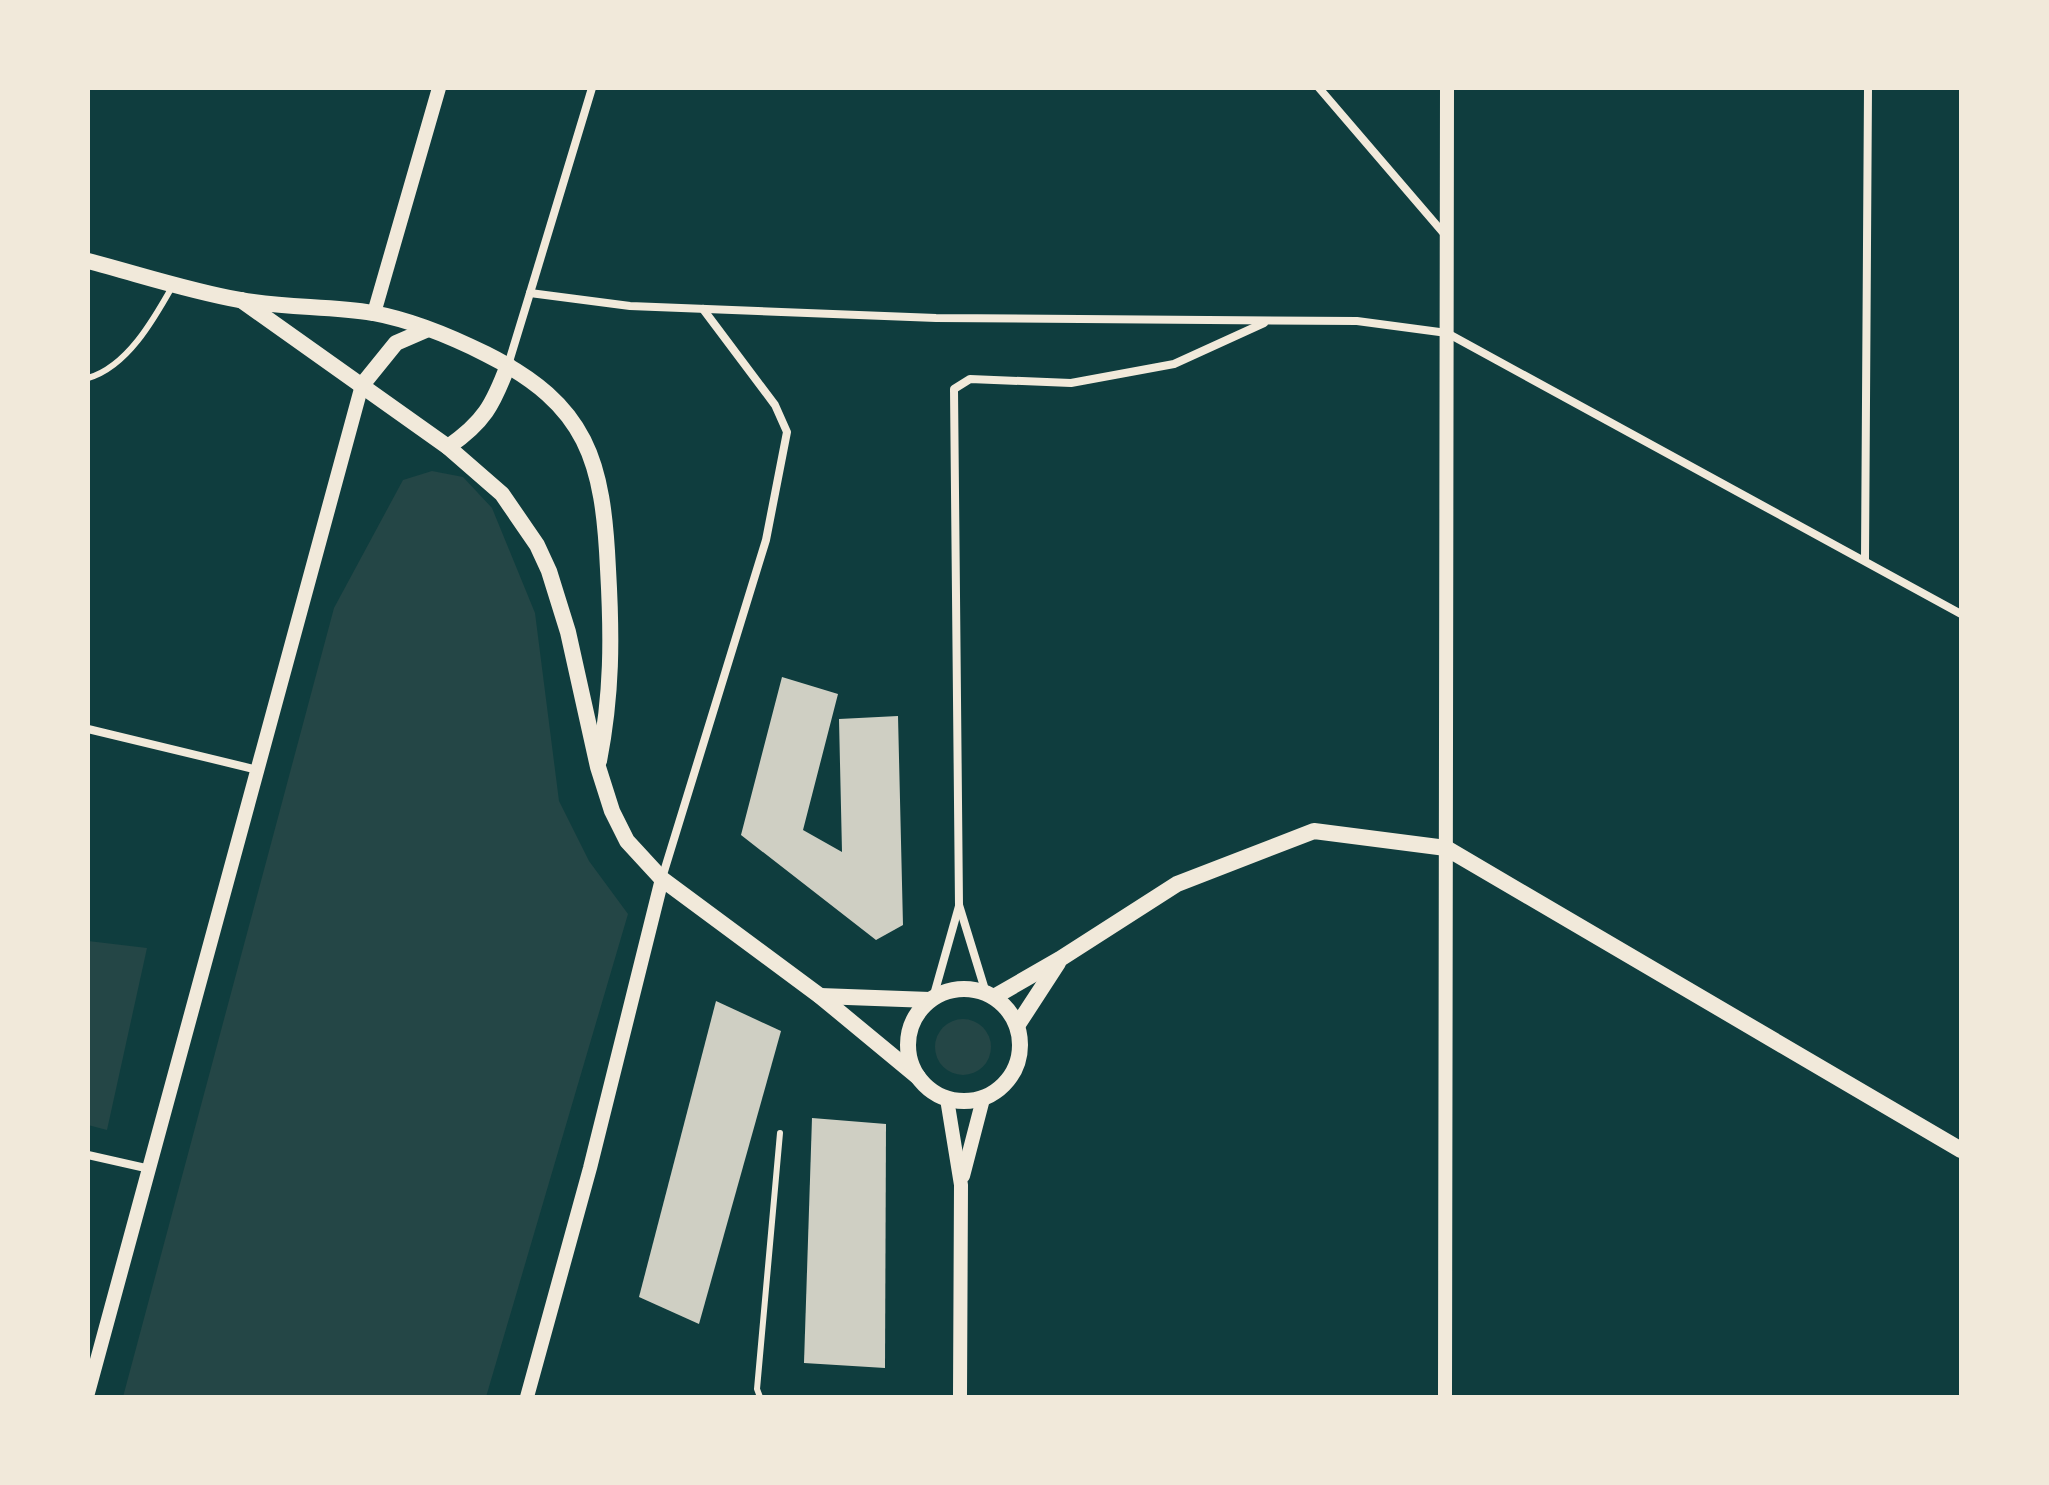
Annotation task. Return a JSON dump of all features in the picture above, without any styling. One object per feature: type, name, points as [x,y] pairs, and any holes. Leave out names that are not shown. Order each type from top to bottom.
[{"type":"main road","points":[[88,261],[241,300],[374,313],[464,343],[508,365],[550,392],[564,408],[594,464],[602,495],[613,659],[609,707],[598,767]]},
{"type":"main road","points":[[241,300],[448,447],[502,494],[537,545],[568,632],[598,767],[612,811],[627,841],[662,879],[820,996],[931,1090],[947,1099],[983,1099],[1011,1077],[1020,1052],[1017,1026],[1004,1005],[990,995],[968,989],[950,990],[932,999],[915,1016],[909,1036],[909,1058],[918,1077]]},
{"type":"main road","points":[[362,385],[396,343],[426,330]]},
{"type":"main road","points":[[448,447],[476,428],[486,414],[508,365]]},
{"type":"main road","points":[[990,995],[1060,959],[1177,884],[1314,831],[1446,848],[1961,1150]]},
{"type":"main road","points":[[1017,1026],[1060,959]]},
{"type":"main road","points":[[820,996],[932,999]]},
{"type":"street","points":[[374,313],[439,88]]},
{"type":"street","points":[[508,365],[592,88]]},
{"type":"street","points":[[1319,88],[1447,238]]},
{"type":"street","points":[[1445,1397],[1447,88]]},
{"type":"street","points":[[1865,559],[1868,88]]},
{"type":"street","points":[[530,293],[630,306],[950,318],[1357,321],[1447,333],[1961,614]]},
{"type":"street","points":[[527,1397],[590,1168],[662,879],[766,540],[787,432],[775,405],[703,309]]},
{"type":"street","points":[[932,999],[959,905],[954,389],[970,379],[1071,383],[1174,364],[1266,322]]},
{"type":"street","points":[[88,1393],[362,385]]},
{"type":"street","points":[[88,729],[259,770]]},
{"type":"street","points":[[959,905],[990,995]]},
{"type":"street","points":[[947,1099],[961,1185],[960,1397]]},
{"type":"street","points":[[961,1185],[983,1099]]},
{"type":"street","points":[[88,1155],[150,1169]]},
{"type":"lane","points":[[88,378],[119,359],[154,319],[174,283]]},
{"type":"lane","points":[[760,1397],[757,1389],[780,1133]]},
{"type":"shaded area","points":[[432,471],[463,477],[492,508],[535,613],[559,801],[589,861],[628,914],[486,1397],[123,1397],[334,608],[403,480]]},
{"type":"shaded area","points":[[88,941],[147,948],[107,1130],[88,1125]]},
{"type":"shaded area","points":[[963,1019],[982,1028],[991,1047],[982,1066],[963,1075],[944,1066],[935,1047],[944,1028]]},
{"type":"building","points":[[782,677],[838,694],[803,830],[842,852],[839,719],[898,716],[903,925],[876,940],[741,835]]},
{"type":"building","points":[[716,1001],[781,1031],[699,1324],[639,1297]]},
{"type":"building","points":[[812,1118],[886,1124],[885,1368],[804,1363]]}]
